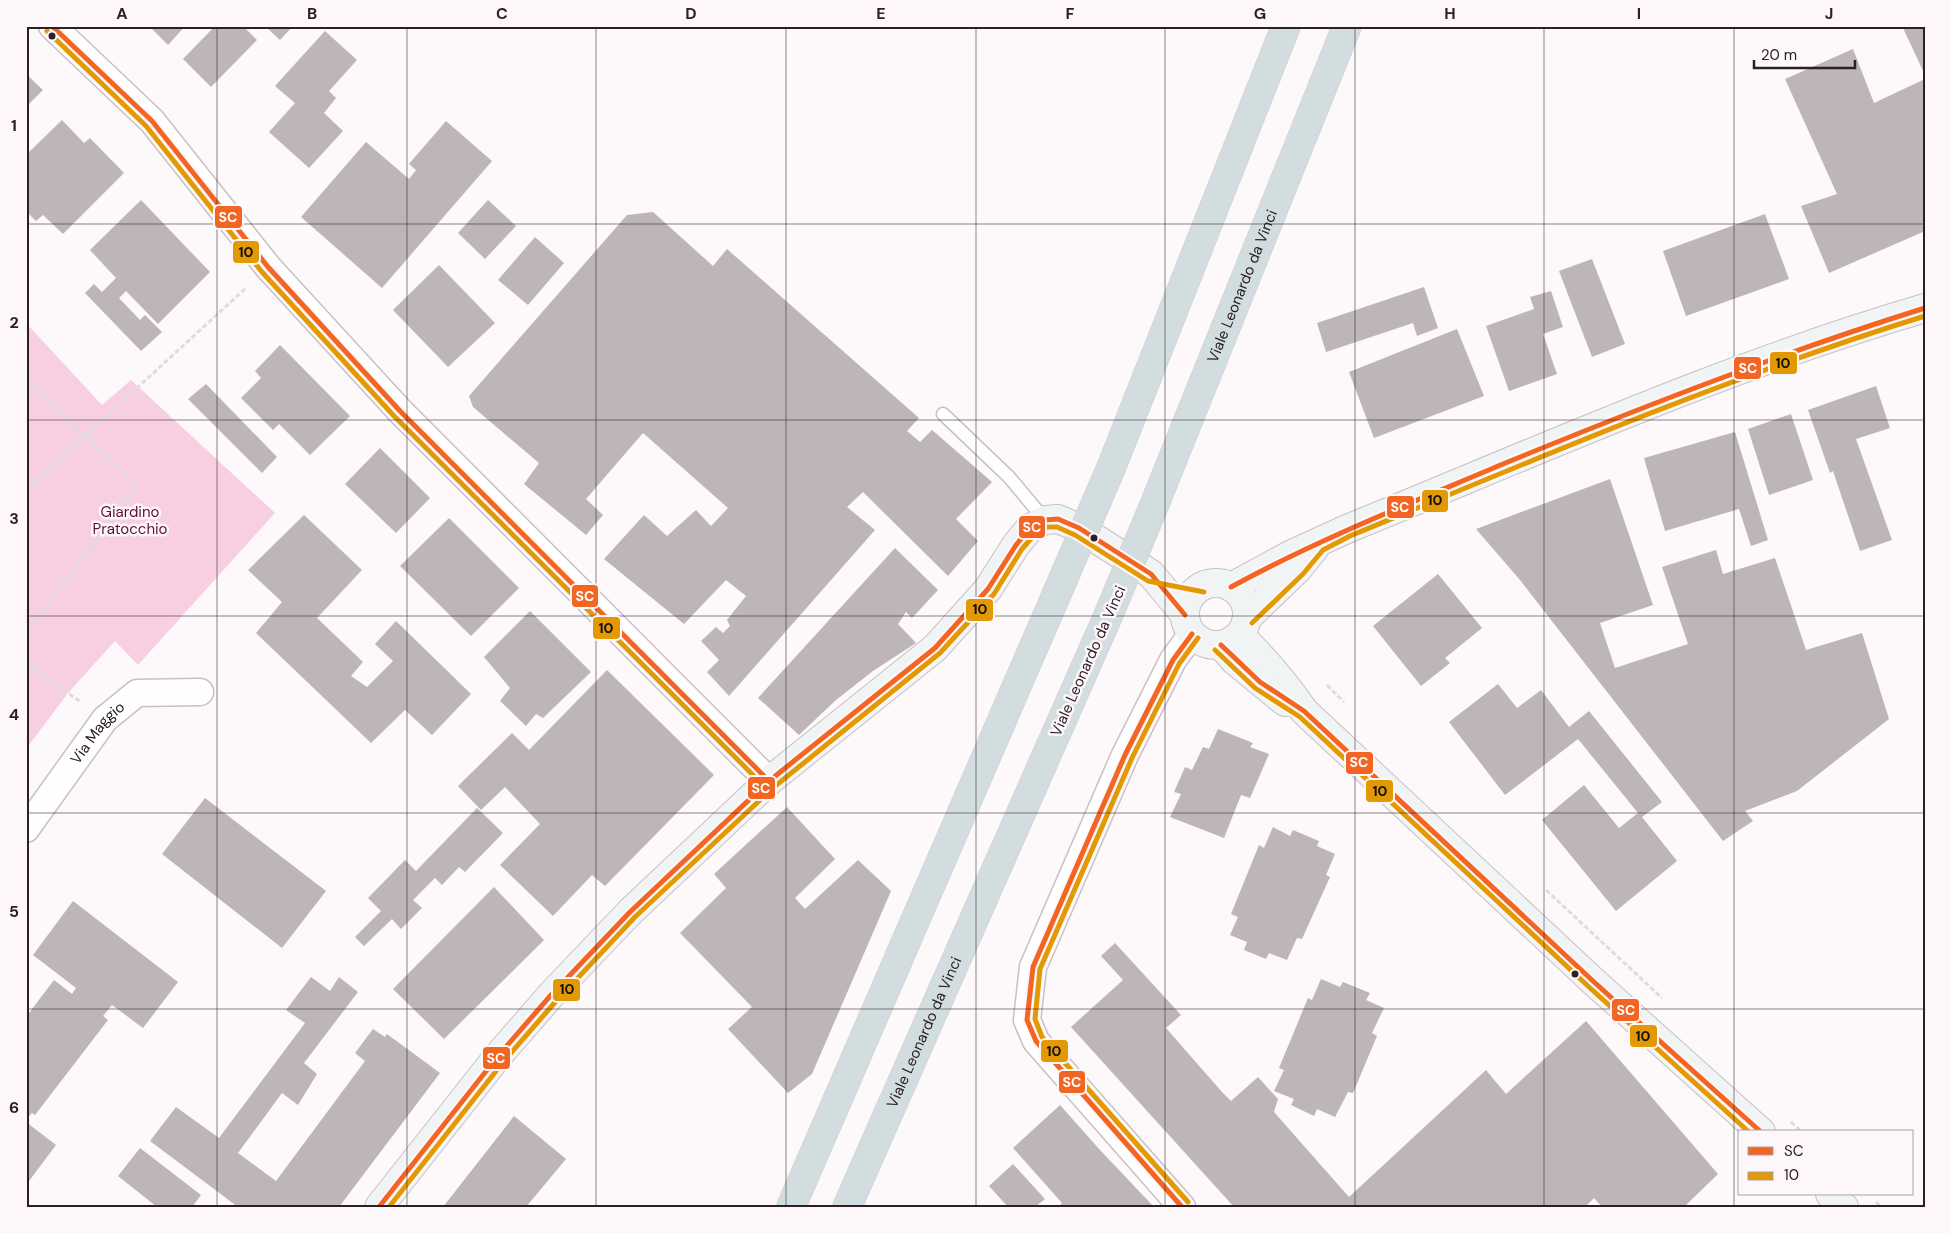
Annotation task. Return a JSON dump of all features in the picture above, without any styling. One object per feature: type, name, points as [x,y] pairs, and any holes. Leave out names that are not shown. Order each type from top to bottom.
[{"type":"highway","points":[[791,1207],[1111,468],[1286,26]]},
{"type":"highway","name":"Viale Leonardo da Vinci","points":[[847,1207],[1108,616],[1347,26]]},
{"type":"street","points":[[52,26],[152,121],[268,267],[400,411],[769,781]]},
{"type":"street","points":[[1182,1207],[1036,1041],[1027,1020],[1033,967],[1128,747],[1173,660],[1188,624],[1191,596],[1318,544],[1365,522],[1756,362],[1853,329],[1925,308]]},
{"type":"street","points":[[379,1207],[498,1056],[550,995],[630,912],[769,781],[935,648],[988,589],[1030,528],[1045,520],[1058,519],[1074,526],[1150,574],[1188,624],[1210,645],[1236,633],[1298,569],[1318,544]]},
{"type":"street","points":[[1150,574],[1218,586],[1244,600],[1236,633],[1234,661],[1282,700],[1304,711],[1594,982],[1759,1130]]},
{"type":"street","name":"Via Maggio","points":[[26,829],[105,719],[137,693],[200,692]]},
{"type":"street","points":[[1832,1196],[1844,1207]]},
{"type":"lane","points":[[943,414],[1009,477],[1045,520]]},
{"type":"path","points":[[26,490],[268,267]]},
{"type":"path","points":[[26,380],[138,485],[26,634]]},
{"type":"path","points":[[26,664],[105,719]]},
{"type":"green space","name":"Giardino Pratocchio","points":[[26,323],[102,405],[131,380],[275,513],[138,665],[115,641],[68,693],[26,749]]},
{"type":"building","points":[[149,26],[185,26],[168,45]]},
{"type":"building","points":[[215,26],[243,26],[257,40],[211,87],[183,59]]},
{"type":"building","points":[[265,26],[293,26],[280,40]]},
{"type":"building","points":[[1902,26],[1925,26],[1925,75]]},
{"type":"building","points":[[325,31],[357,60],[329,91],[336,98],[324,113],[343,131],[309,168],[269,132],[295,103],[275,86]]},
{"type":"building","points":[[1853,49],[1874,103],[1925,79],[1925,231],[1829,273],[1801,206],[1837,194],[1785,79]]},
{"type":"building","points":[[26,74],[43,90],[26,107]]},
{"type":"building","points":[[62,120],[84,143],[90,138],[124,173],[63,234],[43,215],[36,221],[26,211],[26,155]]},
{"type":"building","points":[[446,121],[492,161],[382,288],[301,217],[366,142],[409,179],[416,170],[409,164]]},
{"type":"building","points":[[141,200],[210,272],[158,324],[126,291],[119,298],[140,320],[145,315],[162,332],[141,351],[85,293],[94,284],[102,292],[116,278],[90,250]]},
{"type":"building","points":[[488,200],[516,226],[485,259],[458,233]]},
{"type":"building","points":[[653,212],[713,266],[727,249],[919,418],[907,431],[920,442],[932,430],[992,482],[956,519],[978,541],[948,576],[863,492],[847,507],[875,530],[729,696],[707,672],[719,660],[701,641],[716,627],[723,633],[730,626],[727,620],[746,596],[726,580],[684,624],[604,559],[644,515],[667,536],[696,510],[711,526],[728,508],[643,433],[586,499],[603,515],[586,535],[524,484],[539,463],[473,407],[469,396],[627,215]]},
{"type":"building","points":[[1765,214],[1789,279],[1686,316],[1663,251]]},
{"type":"building","points":[[535,237],[564,263],[528,305],[498,280]]},
{"type":"building","points":[[1592,259],[1625,344],[1592,357],[1559,271]]},
{"type":"building","points":[[439,265],[495,323],[448,367],[393,310]]},
{"type":"building","points":[[1424,287],[1438,328],[1417,336],[1413,323],[1326,352],[1317,323]]},
{"type":"building","points":[[1551,291],[1563,327],[1543,334],[1557,374],[1509,391],[1486,326],[1534,309],[1530,297]]},
{"type":"building","points":[[1457,329],[1484,396],[1374,438],[1349,372]]},
{"type":"building","points":[[280,345],[350,416],[310,455],[279,424],[273,430],[241,398],[261,378],[255,371]]},
{"type":"building","points":[[206,384],[277,457],[262,473],[188,399]]},
{"type":"building","points":[[1876,386],[1890,428],[1856,439],[1892,540],[1860,551],[1833,471],[1830,473],[1808,410]]},
{"type":"building","points":[[1791,414],[1813,480],[1769,495],[1748,429]]},
{"type":"building","points":[[1735,432],[1768,540],[1751,546],[1739,509],[1665,531],[1644,458]]},
{"type":"building","points":[[380,448],[430,498],[396,533],[345,484]]},
{"type":"building","points":[[1610,479],[1653,605],[1600,623],[1615,668],[1688,644],[1662,567],[1716,550],[1723,574],[1775,558],[1806,650],[1862,633],[1889,719],[1797,791],[1745,811],[1753,821],[1723,841],[1520,580],[1476,529]]},
{"type":"building","points":[[304,515],[362,570],[317,618],[363,662],[351,676],[367,687],[393,661],[375,644],[396,621],[471,694],[432,735],[405,710],[371,743],[256,633],[282,602],[248,570]]},
{"type":"building","points":[[449,518],[519,588],[471,636],[400,566]]},
{"type":"building","points":[[895,548],[938,590],[912,618],[906,612],[898,624],[916,643],[873,671],[836,700],[799,735],[758,698]]},
{"type":"building","points":[[1438,574],[1482,628],[1445,658],[1450,663],[1421,686],[1373,626]]},
{"type":"building","points":[[530,611],[591,672],[543,718],[536,714],[526,726],[500,701],[510,688],[484,657]]},
{"type":"building","points":[[607,670],[714,775],[605,886],[592,875],[553,916],[500,865],[540,824],[505,787],[481,810],[458,786],[512,733],[529,750]]},
{"type":"building","points":[[1498,684],[1517,708],[1541,690],[1569,727],[1589,711],[1662,802],[1642,817],[1677,861],[1616,911],[1542,820],[1584,785],[1619,828],[1638,813],[1578,739],[1505,795],[1449,722]]},
{"type":"building","points":[[1218,729],[1253,743],[1250,747],[1269,754],[1250,798],[1241,795],[1224,838],[1170,817],[1181,794],[1174,792],[1185,767],[1192,770],[1203,747],[1209,749]]},
{"type":"building","points":[[205,798],[326,891],[282,948],[162,854]]},
{"type":"building","points":[[787,807],[835,859],[795,898],[805,909],[858,860],[891,891],[812,1074],[788,1093],[728,1029],[752,1007],[680,933],[726,888],[714,874]]},
{"type":"building","points":[[477,808],[503,833],[465,872],[459,867],[442,885],[435,878],[413,900],[422,908],[401,929],[392,919],[364,946],[355,937],[381,911],[368,898],[405,860],[416,871]]},
{"type":"building","points":[[1273,827],[1290,836],[1293,830],[1319,841],[1317,846],[1335,854],[1326,875],[1330,877],[1302,939],[1297,938],[1287,960],[1269,953],[1266,959],[1244,950],[1247,942],[1230,935],[1238,917],[1231,914],[1259,845],[1264,848]]},
{"type":"building","points":[[494,887],[544,940],[444,1039],[393,989]]},
{"type":"building","points":[[73,901],[178,982],[143,1028],[112,1005],[103,1016],[108,1020],[35,1115],[32,1113],[26,1120],[26,1017],[54,980],[72,994],[76,988],[33,955]]},
{"type":"building","points":[[1115,943],[1181,1015],[1166,1028],[1222,1092],[1231,1101],[1258,1077],[1278,1099],[1274,1112],[1349,1197],[1486,1070],[1506,1094],[1586,1021],[1718,1174],[1684,1207],[1602,1207],[1594,1198],[1585,1207],[1234,1207],[1071,1027],[1123,980],[1101,956]]},
{"type":"building","points":[[311,977],[330,991],[339,977],[358,992],[304,1063],[317,1074],[298,1105],[282,1093],[238,1153],[276,1181],[365,1061],[355,1053],[373,1029],[385,1037],[387,1034],[440,1073],[339,1207],[238,1207],[150,1141],[176,1107],[219,1138],[305,1023],[286,1010]]},
{"type":"building","points":[[1321,979],[1340,987],[1343,982],[1370,993],[1366,1000],[1384,1008],[1372,1033],[1377,1036],[1353,1093],[1348,1092],[1335,1117],[1317,1109],[1314,1116],[1291,1105],[1294,1099],[1274,1091],[1284,1070],[1279,1068],[1308,998],[1312,1000]]},
{"type":"building","points":[[1060,1105],[1154,1207],[1058,1207],[1062,1203],[1013,1148]]},
{"type":"building","points":[[514,1116],[566,1159],[526,1207],[443,1207]]},
{"type":"building","points":[[26,1122],[56,1145],[26,1185]]},
{"type":"building","points":[[140,1148],[201,1195],[192,1207],[157,1207],[118,1176]]},
{"type":"building","points":[[1013,1164],[1045,1199],[1035,1207],[1008,1207],[989,1186]]},
{"type":"transit line","name":"SC","points":[[52,26],[152,121],[268,267],[400,411],[769,781]]},
{"type":"transit line","name":"10","points":[[47,31],[146,126],[262,272],[394,416],[764,786]]},
{"type":"transit line","name":"SC","points":[[1231,587],[1298,553],[1366,522],[1555,443],[1765,362],[1925,308]]},
{"type":"transit line","name":"10","points":[[1252,623],[1303,574],[1323,550],[1350,536],[1635,419],[1779,365],[1925,316]]},
{"type":"transit line","name":"SC","points":[[379,1207],[498,1056],[551,995],[630,912],[769,781],[935,648],[988,589],[1016,545],[1030,528],[1045,520],[1058,519],[1079,528],[1151,574],[1185,615]]},
{"type":"transit line","name":"10","points":[[389,1207],[504,1061],[557,1000],[635,917],[774,787],[940,653],[994,594],[1022,549],[1035,534],[1047,527],[1057,527],[1075,535],[1148,581],[1204,592]]},
{"type":"transit line","name":"SC","points":[[1182,1207],[1036,1041],[1027,1020],[1033,967],[1125,755],[1173,660],[1192,634]]},
{"type":"transit line","name":"10","points":[[1188,1202],[1042,1037],[1035,1019],[1040,969],[1132,758],[1179,664],[1198,638]]},
{"type":"transit line","name":"SC","points":[[1221,645],[1260,682],[1304,711],[1594,982],[1759,1130]]},
{"type":"transit line","name":"10","points":[[1215,650],[1255,688],[1300,717],[1589,987],[1747,1130]]}]
